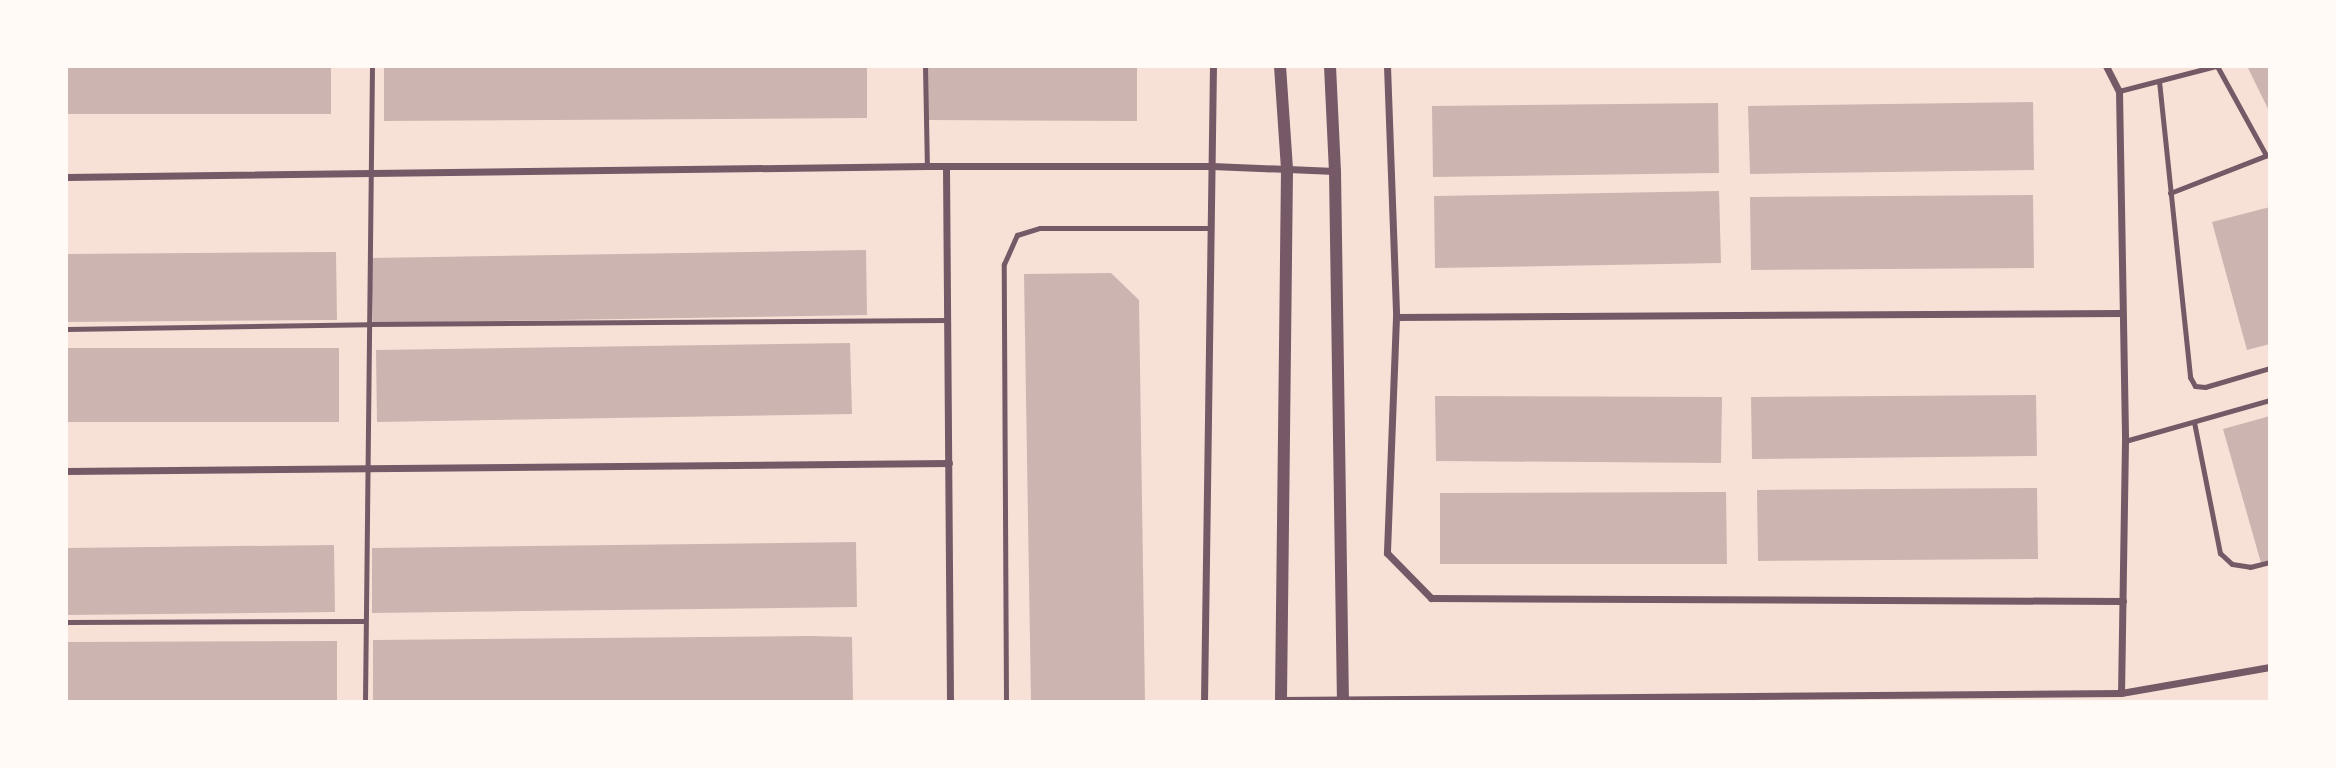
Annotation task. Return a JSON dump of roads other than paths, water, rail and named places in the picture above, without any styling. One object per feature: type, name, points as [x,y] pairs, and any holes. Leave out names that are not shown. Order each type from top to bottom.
[{"type":"street","points":[[1204,702],[1213,66]]},
{"type":"street","points":[[1280,66],[1287,170],[1281,701],[1950,698],[2121,692],[2270,667]]},
{"type":"street","points":[[1330,66],[1335,171],[1343,700]]},
{"type":"street","points":[[1387,66],[1396,317],[1387,553],[1431,598],[2123,601]]},
{"type":"street","points":[[2106,66],[2119,91],[2125,441],[2121,692]]},
{"type":"street","points":[[66,177],[928,166],[1212,166],[1335,171]]},
{"type":"street","points":[[946,168],[950,702]]},
{"type":"street","points":[[1396,317],[2121,313]]},
{"type":"street","points":[[66,471],[949,463]]},
{"type":"lane","points":[[365,702],[372,66]]},
{"type":"lane","points":[[925,66],[928,166]]},
{"type":"lane","points":[[2119,91],[2216,66],[2268,154],[2170,194]]},
{"type":"lane","points":[[2159,81],[2190,377],[2195,386],[2205,387],[2270,368]]},
{"type":"lane","points":[[1006,702],[1004,264],[1017,235],[1040,228],[1211,228]]},
{"type":"lane","points":[[66,329],[947,320]]},
{"type":"lane","points":[[2125,441],[2270,400]]},
{"type":"lane","points":[[2194,422],[2220,553],[2232,564],[2250,567],[2270,562]]},
{"type":"lane","points":[[66,622],[365,621]]}]
